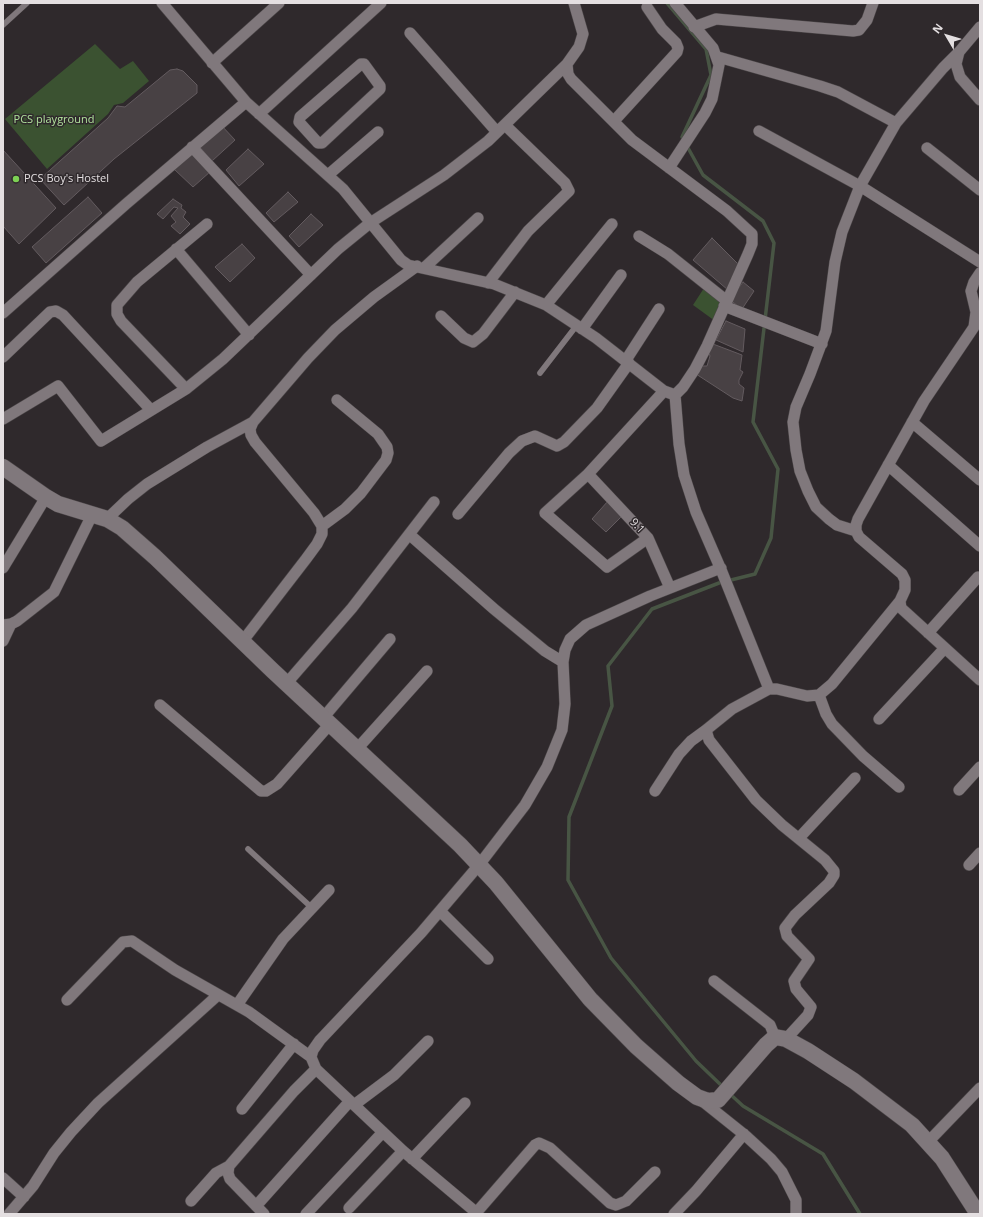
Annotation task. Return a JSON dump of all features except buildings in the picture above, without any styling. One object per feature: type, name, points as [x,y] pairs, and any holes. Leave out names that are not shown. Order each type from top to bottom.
[{"type":"main road","points":[[3,467],[58,504],[93,513],[108,519],[122,528],[155,557],[286,684],[479,865],[521,913],[590,999],[642,1051],[678,1083],[697,1097],[708,1101],[718,1100],[766,1045],[781,1038],[808,1051],[888,1105],[912,1125],[942,1158],[978,1214]]},
{"type":"street","points":[[162,3],[246,102],[343,189],[395,255],[408,264],[488,283],[546,305],[580,327],[664,391],[675,395]]},
{"type":"street","points":[[212,63],[279,3]]},
{"type":"street","points":[[259,114],[381,3]]},
{"type":"street","points":[[3,419],[58,386],[101,441],[186,389],[224,359],[311,274],[370,223],[444,175],[473,154],[501,129],[567,64],[579,47],[583,34],[574,3]]},
{"type":"street","points":[[669,168],[691,135],[712,99],[719,74],[718,57],[713,48],[675,3]]},
{"type":"street","points":[[694,26],[716,19],[853,31],[859,30],[867,20],[873,3]]},
{"type":"street","points":[[614,121],[677,52],[678,48],[676,44],[647,7]]},
{"type":"street","points":[[655,791],[679,754],[691,741],[706,730],[708,726],[732,709],[768,689],[777,689],[808,696],[819,695],[832,684],[900,601],[906,584],[902,574],[864,542],[856,531],[837,525],[816,507],[800,471],[793,422],[796,407],[822,344],[830,304],[835,262],[842,232],[860,186],[896,123],[980,27]]},
{"type":"street","points":[[410,33],[501,129],[565,183],[569,191],[528,231],[488,283]]},
{"type":"street","points":[[959,52],[956,64],[960,77],[980,100]]},
{"type":"street","points":[[718,57],[820,86],[844,95],[896,123]]},
{"type":"street","points":[[364,64],[380,86],[378,92],[322,143],[318,143],[310,133],[300,122],[300,117],[358,66],[364,64]]},
{"type":"street","points":[[567,64],[568,74],[572,79],[632,140],[727,211],[752,234],[753,239],[750,249],[695,369],[683,387],[675,395],[679,444],[684,475],[696,512],[722,570],[768,689]]},
{"type":"street","points":[[3,313],[192,147],[246,102]]},
{"type":"street","points":[[759,131],[860,186],[980,262]]},
{"type":"street","points":[[328,175],[378,132]]},
{"type":"street","points":[[296,146],[310,133]]},
{"type":"street","points":[[192,147],[311,274]]},
{"type":"street","points":[[927,148],[980,190]]},
{"type":"street","points":[[242,642],[317,544],[322,534],[322,526],[314,513],[254,442],[250,429],[253,422],[308,358],[335,330],[374,297],[421,267],[478,218]]},
{"type":"street","points":[[186,389],[116,314],[117,305],[124,295],[137,282],[207,224]]},
{"type":"street","points":[[546,305],[612,224]]},
{"type":"street","points":[[639,236],[668,254],[726,303],[742,313],[822,344]]},
{"type":"street","points":[[176,249],[249,335]]},
{"type":"street","points":[[580,327],[621,275]]},
{"type":"street","points":[[856,531],[858,519],[912,422],[974,326],[976,312],[971,292],[978,280]]},
{"type":"street","points":[[441,316],[469,342],[473,342],[483,334],[515,292]]},
{"type":"street","points":[[458,514],[509,453],[522,441],[535,436],[557,446],[564,442],[597,408],[627,362],[658,309]]},
{"type":"street","points":[[3,357],[50,312],[56,311],[63,315],[151,410]]},
{"type":"street","points":[[648,538],[607,567],[545,514],[588,474],[664,391]]},
{"type":"street","points":[[322,526],[345,509],[361,493],[386,460],[388,453],[387,448],[378,434],[337,400]]},
{"type":"street","points":[[108,519],[128,498],[147,484],[207,447],[253,422]]},
{"type":"street","points":[[912,422],[980,480]]},
{"type":"street","points":[[888,465],[980,546]]},
{"type":"street","name":"9.1","points":[[588,474],[648,538],[670,588]]},
{"type":"street","points":[[3,568],[46,497]]},
{"type":"street","points":[[286,684],[352,608],[410,535],[434,502]]},
{"type":"street","points":[[3,642],[7,625],[54,592],[93,513]]},
{"type":"street","points":[[410,535],[494,609],[545,651],[563,662]]},
{"type":"street","points":[[311,1056],[320,1040],[388,970],[440,911],[479,865],[525,806],[556,749],[564,717],[563,662],[565,650],[570,639],[586,625],[670,588],[722,570]]},
{"type":"street","points":[[928,633],[978,577]]},
{"type":"street","points":[[900,601],[901,608],[944,649],[980,680]]},
{"type":"street","points":[[160,706],[261,791],[266,791],[272,788],[284,777],[390,639]]},
{"type":"street","points":[[879,719],[944,649]]},
{"type":"street","points":[[357,749],[427,671]]},
{"type":"street","points":[[819,695],[826,714],[832,724],[862,756],[899,787]]},
{"type":"street","points":[[706,730],[709,740],[748,790],[768,812],[829,864],[834,875],[829,883],[795,915],[785,928],[786,936],[809,959],[794,981],[796,988],[811,1007],[808,1015],[781,1038],[770,1025],[714,981]]},
{"type":"street","points":[[959,790],[980,768]]},
{"type":"street","points":[[799,838],[855,778]]},
{"type":"street","points":[[969,865],[980,853]]},
{"type":"street","points":[[237,1006],[283,939],[329,890]]},
{"type":"street","points":[[440,911],[488,959]]},
{"type":"street","points":[[67,1000],[123,942],[128,940],[132,941],[175,970],[237,1006],[311,1056],[316,1069],[403,1151],[477,1213],[535,1145],[539,1143],[550,1148],[610,1203],[616,1205],[626,1201],[655,1172]]},
{"type":"street","points":[[10,1214],[24,1197],[54,1153],[98,1103],[218,995]]},
{"type":"street","points":[[256,1206],[352,1103],[394,1075],[428,1040]]},
{"type":"street","points":[[242,1109],[294,1044]]},
{"type":"street","points":[[191,1201],[216,1173],[229,1166],[294,1091],[316,1069]]},
{"type":"street","points":[[928,1142],[980,1088]]},
{"type":"street","points":[[697,1097],[761,1148],[782,1172],[796,1200],[796,1214]]},
{"type":"street","points":[[412,1159],[465,1103]]},
{"type":"street","points":[[306,1214],[383,1132]]},
{"type":"street","points":[[674,1214],[696,1192],[744,1134]]},
{"type":"street","points":[[349,1208],[403,1151]]},
{"type":"street","points":[[229,1166],[228,1173],[230,1179],[264,1214]]},
{"type":"street","points":[[3,1178],[24,1197]]},
{"type":"lane","points":[[3,25],[27,3]]},
{"type":"lane","points":[[540,373],[580,327]]},
{"type":"lane","points":[[248,849],[311,908]]},
{"type":"green space","name":"PCS playground","points":[[95,44],[120,69],[133,61],[149,81],[123,103],[114,105],[108,114],[47,169],[5,119]]},
{"type":"green space","points":[[706,285],[721,296],[715,321],[693,305]]},
{"type":"waterway","points":[[667,3],[706,49],[711,75],[682,137],[703,175],[763,221],[774,243],[753,422],[778,469],[771,538],[755,574],[719,583],[652,609],[608,666],[612,706],[569,817],[568,880],[611,958],[696,1061],[723,1087]]},
{"type":"waterway","points":[[729,1093],[743,1106],[823,1154],[860,1214]]},
{"type":"place","name":"PCS Boy's Hostel","points":[[16,179]]}]
